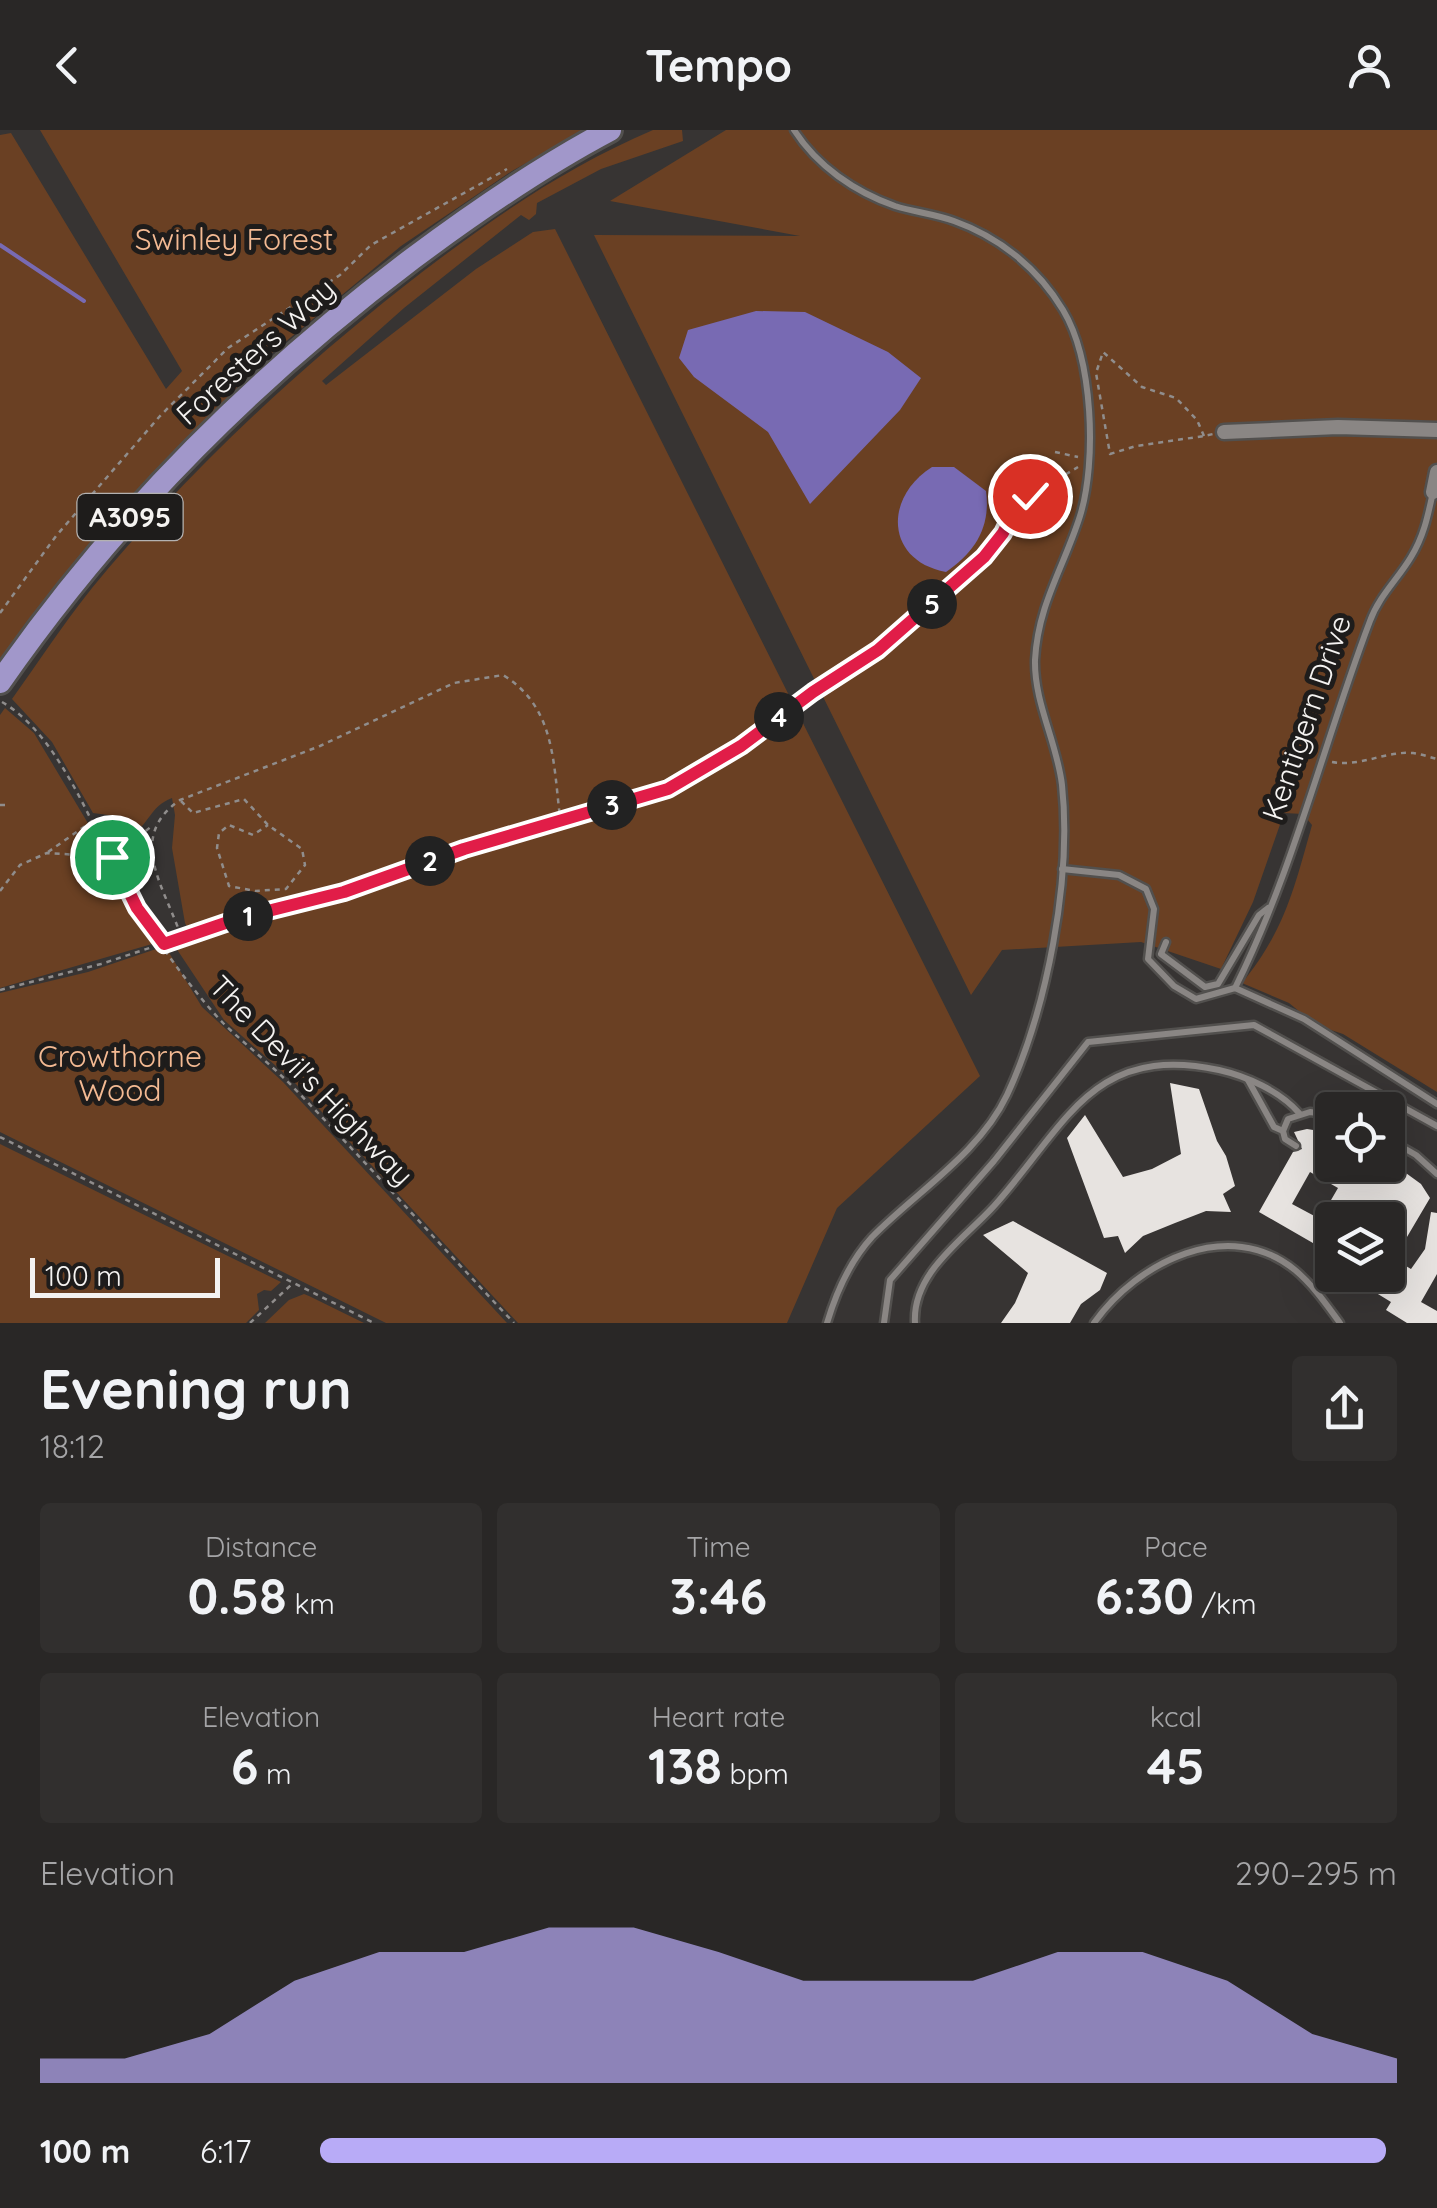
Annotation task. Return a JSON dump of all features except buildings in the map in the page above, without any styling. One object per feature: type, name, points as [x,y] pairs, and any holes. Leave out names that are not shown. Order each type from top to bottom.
[{"type":"main road","name":"Foresters Way","points":[[1,689],[72,586],[149,494],[277,367],[458,225],[558,158],[610,130]]},
{"type":"street","points":[[1224,432],[1302,428],[1437,430]]},
{"type":"street","name":"Kentigern Drive","points":[[1433,492],[1437,472]]},
{"type":"lane","points":[[794,130],[806,148],[832,172],[858,189],[894,205],[976,230],[1034,271],[1075,332],[1086,377],[1088,462],[1081,513],[1040,613],[1035,660],[1036,686],[1061,779],[1062,869],[1042,990],[1029,1040],[1005,1100],[963,1154],[870,1240],[836,1294],[826,1323]]},
{"type":"lane","name":"Kentigern Drive","points":[[1234,988],[1270,907],[1377,602],[1410,559],[1424,532],[1433,492]]},
{"type":"lane","points":[[1062,869],[1119,874],[1146,889],[1154,909],[1148,958],[1174,986],[1196,1000],[1234,988],[1304,1020],[1437,1104]]},
{"type":"lane","points":[[1166,942],[1161,954],[1205,987],[1218,984],[1259,915],[1270,907]]},
{"type":"lane","points":[[884,1323],[890,1280],[994,1161],[1088,1042],[1254,1025],[1437,1126]]},
{"type":"lane","points":[[915,1323],[914,1305],[932,1270],[994,1205],[1094,1087],[1138,1067],[1204,1067],[1248,1079],[1298,1113]]},
{"type":"lane","points":[[1248,1079],[1274,1126],[1296,1146]]},
{"type":"lane","points":[[1282,1131],[1288,1119],[1298,1113],[1315,1114]]},
{"type":"lane","points":[[1405,1149],[1437,1174]]},
{"type":"lane","points":[[1094,1323],[1144,1274],[1159,1265],[1226,1244],[1264,1253],[1294,1270],[1319,1294],[1340,1323]]},
{"type":"path","points":[[0,612],[56,536],[160,416],[228,348],[340,275],[371,245],[513,166]]},
{"type":"path","points":[[1103,352],[1142,387],[1176,398],[1197,420],[1204,436],[1110,454],[1096,372],[1103,352]]},
{"type":"path","points":[[1055,452],[1088,462]]},
{"type":"path","points":[[0,990],[164,944],[240,918],[344,892],[560,819],[668,789],[741,746],[878,650],[984,557],[1003,533],[1014,510],[1078,467]]},
{"type":"path","points":[[47,853],[112,857],[180,800],[320,746],[454,683],[502,675],[534,700],[543,721],[552,753],[560,819]]},
{"type":"path","name":"The Devil's Highway","points":[[1,689],[42,736],[137,908],[223,1022],[288,1082],[514,1323]]},
{"type":"path","points":[[1321,760],[1354,766],[1374,758],[1411,753],[1437,758]]},
{"type":"path","points":[[180,800],[194,813],[244,799],[268,825],[302,849],[306,865],[286,888],[254,891],[229,886],[217,848],[219,833],[229,825],[253,834],[268,825]]},
{"type":"path","points":[[0,805],[8,805]]},
{"type":"path","points":[[0,891],[20,865],[47,853],[92,822]]},
{"type":"path","points":[[153,825],[153,859],[182,937]]},
{"type":"path","points":[[0,1137],[374,1323]]},
{"type":"path","points":[[250,1323],[292,1284]]},
{"type":"green space","name":"Swinley Forest","points":[[40,130],[585,130],[512,171],[401,246],[261,362],[130,503],[0,659],[0,135],[11,133],[166,389],[182,371]]},
{"type":"green space","points":[[653,130],[682,130],[683,141],[601,169],[537,203],[536,214],[529,220],[521,215],[404,308],[322,381],[326,385],[476,269],[533,232],[555,229],[980,1076],[837,1208],[787,1323],[518,1323],[295,1083],[224,1020],[174,945],[198,937],[185,923],[172,848],[172,798],[132,834],[116,816],[93,813],[52,742],[12,699],[81,602],[163,506],[319,356],[492,221],[586,162]]},
{"type":"green space","points":[[726,130],[1437,130],[1437,1092],[1343,1034],[1316,1025],[1289,1003],[1242,983],[1269,945],[1293,889],[1312,825],[1303,814],[1284,813],[1253,902],[1221,969],[1141,942],[1002,950],[971,995],[594,235],[800,236],[610,201]]},
{"type":"green space","name":"Crowthorne Wood","points":[[5,708],[34,733],[159,942],[0,988],[0,715]]},
{"type":"green space","name":"Crowthorne Wood","points":[[165,946],[202,1007],[283,1082],[507,1323],[386,1323],[0,1132],[0,993],[88,972]]},
{"type":"green space","name":"Crowthorne Wood","points":[[0,1144],[281,1282],[271,1291],[257,1294],[259,1310],[246,1323],[0,1323]]},
{"type":"green space","points":[[304,1294],[364,1323],[265,1323],[289,1300]]},
{"type":"shaded area","points":[[756,311],[805,312],[888,352],[921,378],[900,410],[810,504],[768,432],[694,377],[679,358],[688,330]]},
{"type":"shaded area","points":[[932,467],[954,467],[986,491],[986,516],[979,538],[946,572],[926,566],[912,555],[902,542],[898,527],[905,495]]},
{"type":"waterway","points":[[0,245],[84,301]]},
{"type":"route","points":[[112,857],[137,908],[164,944],[240,918],[344,892],[464,849],[668,789],[741,746],[878,650],[984,557],[1003,533],[1014,510],[1030,496]]}]
